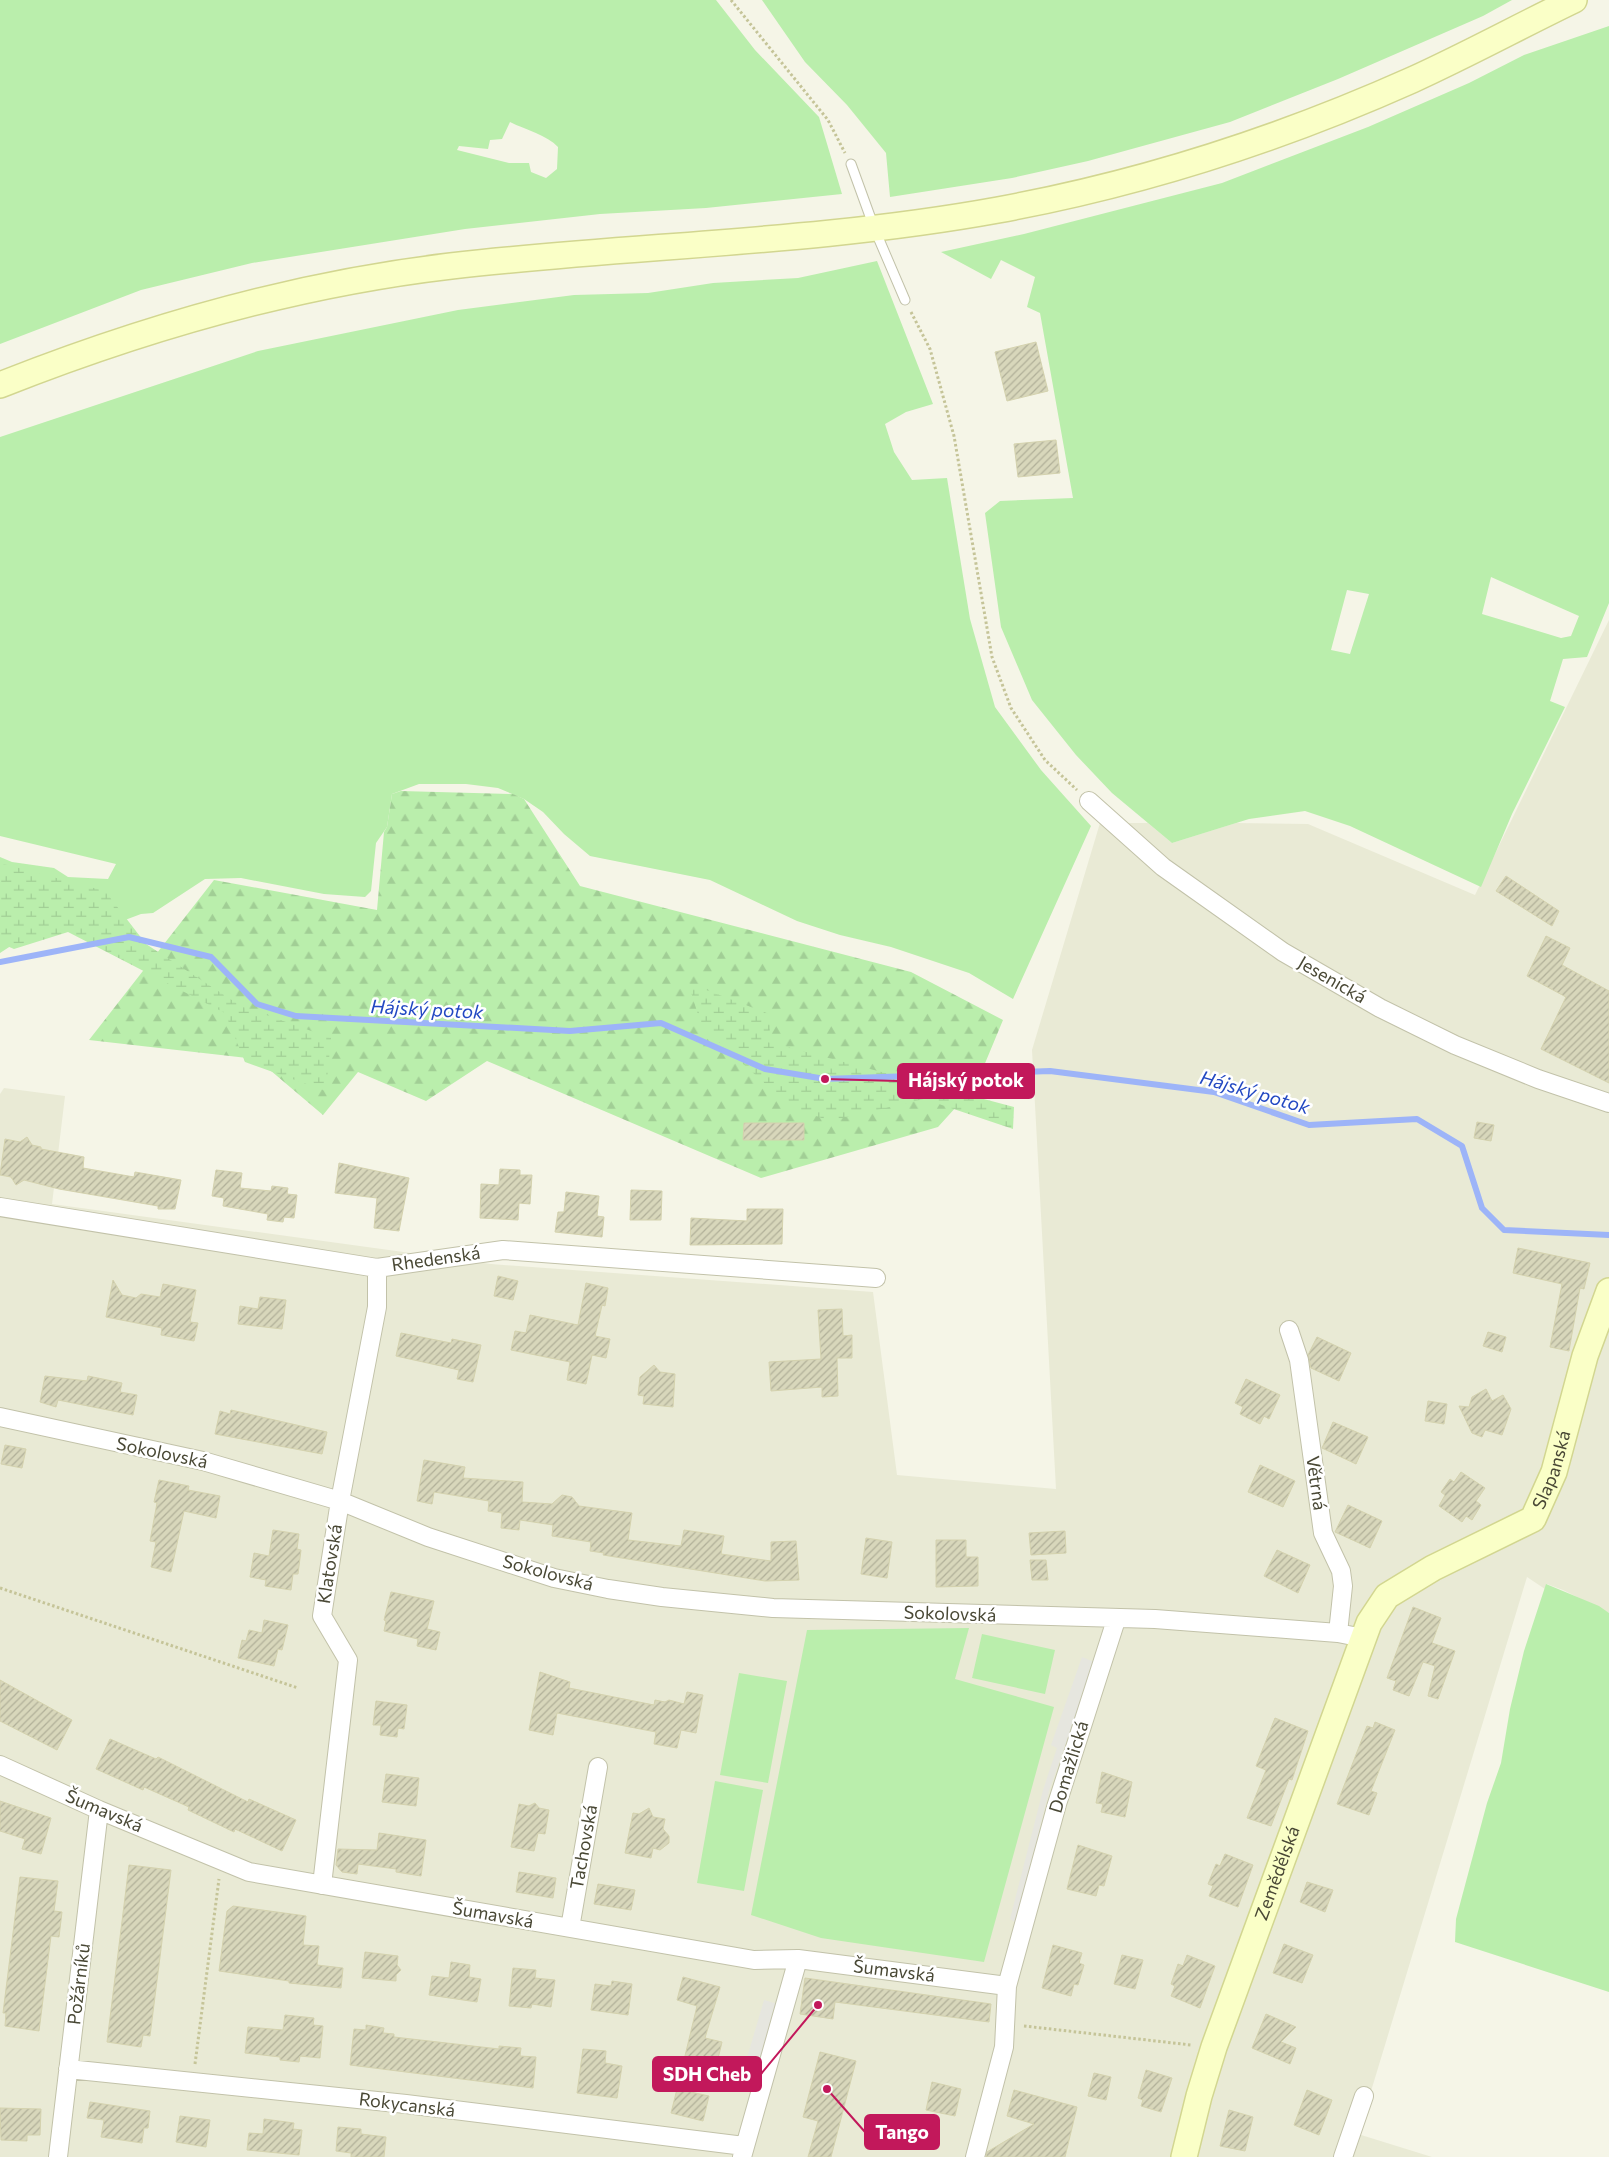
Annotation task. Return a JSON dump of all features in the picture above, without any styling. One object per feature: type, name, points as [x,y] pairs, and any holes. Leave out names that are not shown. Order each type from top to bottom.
[{"type":"main road","points":[[0,385],[75,355],[192,318],[318,288],[449,266],[875,230],[999,210],[1110,186],[1206,158],[1302,125],[1412,79],[1574,0]]},
{"type":"main road","name":"Slapanská","points":[[1386,1596],[1432,1568],[1532,1519],[1554,1472],[1585,1356],[1609,1291]]},
{"type":"main road","name":"Zemědělská","points":[[1184,2157],[1199,2096],[1214,2047],[1363,1638],[1386,1596]]},
{"type":"street","name":"Jesenická","points":[[1089,801],[1163,867],[1299,961],[1380,1008],[1454,1045],[1538,1079],[1609,1103]]},
{"type":"street","name":"Rhedenská","points":[[0,1207],[377,1268],[502,1250],[876,1278]]},
{"type":"street","name":"Klatovská","points":[[322,1886],[348,1660],[322,1616],[340,1500],[377,1307],[377,1268]]},
{"type":"street","name":"Větrná","points":[[1289,1330],[1299,1360],[1323,1533],[1341,1572],[1343,1586],[1338,1632]]},
{"type":"street","name":"Sokolovská","points":[[0,1417],[203,1461],[340,1500],[428,1537],[554,1578],[608,1589],[662,1597],[773,1608],[1116,1620]]},
{"type":"street","points":[[1116,1620],[1164,1620],[1338,1632],[1363,1638]]},
{"type":"street","name":"Domažlická","points":[[975,2157],[1004,2047],[1007,1986],[1057,1804],[1116,1620]]},
{"type":"street","name":"Šumavská","points":[[0,1764],[99,1810],[248,1872],[754,1960],[798,1959],[1007,1986]]},
{"type":"street","name":"Tachovská","points":[[570,1928],[598,1767]]},
{"type":"street","name":"Požárníků","points":[[58,2157],[99,1810]]},
{"type":"street","points":[[743,2152],[798,1959]]},
{"type":"street","name":"Rokycanská","points":[[68,2069],[406,2104],[743,2152]]},
{"type":"street","points":[[1343,2157],[1364,2096]]},
{"type":"lane","points":[[851,164],[875,230],[905,300]]},
{"type":"path","points":[[731,0],[828,120],[851,164]]},
{"type":"path","points":[[905,300],[930,348],[954,436],[992,657],[1011,708],[1045,760],[1089,801]]},
{"type":"path","points":[[0,1588],[298,1688]]},
{"type":"path","points":[[192,2082],[221,1861]]},
{"type":"path","points":[[1006,2025],[1214,2047]]},
{"type":"shaded area","points":[[1609,620],[1609,1613],[1547,1584],[1545,1589],[1527,1577],[1358,2134],[1432,2157],[0,2157],[0,1094],[4,1088],[65,1096],[52,1204],[491,1264],[873,1292],[897,1475],[1056,1489],[1032,1050],[1100,823],[1148,823],[1172,843],[1236,823],[1308,824],[1475,895]]},
{"type":"shaded area","points":[[1082,1657],[1094,1662],[1049,1791],[1016,1923],[1010,1919],[1043,1790],[1057,1748],[1051,1745]]},
{"type":"shaded area","points":[[764,2000],[778,2004],[757,2072],[744,2068]]},
{"type":"green space","points":[[0,0],[716,0],[755,50],[819,117],[842,194],[706,208],[600,214],[465,229],[252,263],[141,290],[0,344]],"holes":[[[510,122],[542,136],[558,147],[557,169],[546,178],[531,172],[529,163],[509,163],[457,150],[459,146],[488,149],[490,140],[502,139]]]},
{"type":"green space","points":[[762,0],[1512,0],[1483,16],[1338,79],[1230,122],[1088,161],[1012,178],[890,197],[886,153],[847,105],[805,62]]},
{"type":"green space","points":[[1609,26],[1609,603],[1587,657],[1563,659],[1550,701],[1565,707],[1512,814],[1481,887],[1350,826],[1305,811],[1249,819],[1172,843],[1112,793],[1076,755],[1032,700],[1001,627],[985,513],[1000,501],[1073,498],[1040,313],[1027,307],[1035,277],[1001,260],[991,279],[941,252],[1024,234],[1222,183],[1368,127],[1469,83],[1524,55]],"holes":[[[1491,577],[1579,616],[1571,636],[1561,638],[1482,614]],[[1347,590],[1369,594],[1350,654],[1331,650]]]},
{"type":"green space","points":[[877,261],[933,404],[906,412],[885,424],[894,452],[912,480],[947,478],[970,619],[995,707],[1041,770],[1091,826],[1013,999],[969,973],[891,947],[840,935],[797,921],[710,880],[590,856],[564,834],[543,812],[524,799],[498,788],[466,784],[419,784],[392,794],[387,827],[376,843],[371,891],[365,897],[324,894],[241,878],[205,879],[153,913],[141,914],[125,920],[75,923],[23,938],[0,953],[0,857],[12,862],[54,868],[68,877],[108,879],[116,864],[0,836],[0,437],[258,351],[458,310],[574,295],[648,293],[713,283],[798,278]]},
{"type":"green space","points":[[401,791],[513,794],[524,799],[580,886],[911,972],[1003,1020],[976,1085],[938,1127],[761,1178],[487,1061],[426,1101],[358,1072],[323,1115],[257,1059],[89,1040],[214,880],[377,910],[384,832],[387,827],[392,794]]},
{"type":"green space","points":[[4,864],[105,891],[146,944],[241,1006],[331,1038],[326,1091],[245,1062],[225,1013],[68,932],[14,949],[0,943],[0,868]]},
{"type":"green space","points":[[688,983],[772,1015],[768,1042],[1014,1107],[1013,1129],[924,1099],[830,1121],[791,1107],[702,1027]]},
{"type":"green space","points":[[1546,1584],[1599,1606],[1609,1613],[1609,1992],[1455,1942],[1456,1919],[1487,1803],[1501,1763],[1510,1709],[1524,1651]]},
{"type":"green space","points":[[969,1628],[955,1679],[1054,1707],[984,1962],[821,1938],[751,1915],[807,1630]]},
{"type":"green space","points":[[982,1634],[1055,1650],[1045,1694],[972,1678]]},
{"type":"green space","points":[[739,1673],[787,1681],[768,1783],[720,1775]]},
{"type":"green space","points":[[715,1781],[763,1790],[744,1891],[697,1883]]},
{"type":"building","points":[[1036,342],[1048,391],[1007,401],[995,352]]},
{"type":"building","points":[[1056,440],[1060,473],[1018,477],[1014,444]]},
{"type":"building","points":[[1506,876],[1559,911],[1552,926],[1496,891]]},
{"type":"building","points":[[1546,936],[1570,948],[1562,965],[1609,991],[1609,1083],[1541,1049],[1566,997],[1527,976]]},
{"type":"building","points":[[1477,1122],[1494,1125],[1491,1141],[1474,1138]]},
{"type":"building","points":[[744,1123],[804,1123],[804,1140],[743,1140]]},
{"type":"building","points":[[27,1137],[32,1145],[41,1147],[41,1149],[84,1157],[83,1168],[134,1177],[135,1172],[181,1180],[175,1209],[158,1209],[158,1206],[59,1189],[24,1180],[16,1185],[11,1177],[0,1175],[5,1139],[20,1142]]},
{"type":"building","points":[[339,1163],[409,1178],[399,1231],[374,1228],[377,1198],[335,1193]]},
{"type":"building","points":[[500,1169],[520,1170],[520,1175],[532,1175],[530,1204],[519,1203],[518,1220],[480,1218],[481,1184],[499,1185]]},
{"type":"building","points":[[216,1170],[242,1173],[240,1188],[271,1191],[272,1186],[288,1188],[287,1194],[297,1195],[294,1218],[284,1217],[283,1222],[267,1220],[268,1214],[223,1206],[224,1198],[212,1196]]},
{"type":"building","points":[[631,1190],[662,1191],[661,1220],[630,1220]]},
{"type":"building","points":[[566,1192],[599,1196],[597,1216],[604,1217],[602,1237],[555,1232],[558,1212],[564,1212]]},
{"type":"building","points":[[747,1209],[783,1209],[782,1244],[690,1245],[691,1218],[747,1221]]},
{"type":"building","points":[[1518,1248],[1590,1263],[1584,1289],[1580,1288],[1569,1351],[1550,1347],[1562,1284],[1513,1273]]},
{"type":"building","points":[[498,1276],[518,1281],[513,1300],[494,1296]]},
{"type":"building","points":[[113,1280],[122,1295],[136,1298],[141,1294],[160,1297],[163,1284],[196,1290],[190,1322],[198,1323],[194,1341],[161,1335],[162,1328],[106,1317]]},
{"type":"building","points":[[586,1283],[608,1288],[605,1306],[602,1305],[595,1336],[610,1339],[606,1358],[592,1355],[586,1384],[567,1380],[570,1362],[511,1350],[515,1331],[526,1333],[530,1315],[578,1325]]},
{"type":"building","points":[[260,1297],[286,1300],[282,1329],[238,1324],[240,1306],[258,1309]]},
{"type":"building","points":[[842,1309],[843,1336],[852,1335],[852,1358],[837,1358],[838,1396],[822,1397],[822,1387],[771,1391],[769,1362],[821,1359],[818,1310]]},
{"type":"building","points":[[1488,1332],[1506,1337],[1502,1352],[1483,1346]]},
{"type":"building","points":[[401,1333],[451,1343],[452,1339],[481,1345],[473,1382],[457,1379],[459,1370],[396,1356]]},
{"type":"building","points":[[1317,1337],[1351,1353],[1339,1381],[1311,1368],[1308,1355]]},
{"type":"building","points":[[654,1365],[660,1372],[675,1374],[673,1407],[643,1404],[644,1396],[638,1395],[640,1377]]},
{"type":"building","points":[[45,1376],[87,1381],[88,1376],[122,1383],[120,1392],[137,1395],[133,1415],[58,1400],[56,1407],[40,1402]]},
{"type":"building","points":[[1246,1379],[1280,1395],[1269,1419],[1264,1416],[1260,1424],[1240,1414],[1243,1407],[1235,1403]]},
{"type":"building","points":[[1486,1389],[1492,1401],[1503,1395],[1511,1409],[1502,1435],[1485,1430],[1482,1437],[1472,1433],[1459,1406],[1469,1407],[1472,1397]]},
{"type":"building","points":[[1428,1401],[1447,1404],[1444,1424],[1425,1421]]},
{"type":"building","points":[[231,1410],[327,1432],[322,1454],[215,1434],[220,1411],[230,1414]]},
{"type":"building","points":[[1333,1422],[1368,1437],[1356,1464],[1322,1448]]},
{"type":"building","points":[[5,1445],[26,1449],[22,1468],[1,1464]]},
{"type":"building","points":[[424,1460],[465,1467],[463,1478],[523,1482],[522,1502],[552,1504],[562,1495],[572,1497],[579,1506],[632,1513],[628,1540],[681,1546],[684,1530],[724,1536],[721,1554],[771,1561],[771,1542],[796,1541],[799,1580],[765,1581],[603,1555],[604,1553],[590,1551],[591,1542],[552,1536],[553,1525],[520,1520],[519,1530],[501,1528],[502,1513],[488,1511],[489,1501],[434,1492],[432,1504],[417,1501]]},
{"type":"building","points":[[1260,1465],[1295,1481],[1283,1507],[1248,1492]]},
{"type":"building","points":[[1461,1472],[1485,1488],[1476,1501],[1481,1505],[1472,1520],[1466,1516],[1462,1522],[1439,1506],[1445,1495],[1441,1492],[1450,1479],[1454,1482]]},
{"type":"building","points":[[159,1480],[189,1486],[188,1490],[220,1496],[216,1518],[184,1511],[171,1572],[151,1567],[156,1542],[150,1541],[157,1503],[154,1502]]},
{"type":"building","points":[[1348,1505],[1382,1521],[1370,1548],[1335,1532]]},
{"type":"building","points":[[273,1530],[299,1534],[297,1549],[301,1550],[298,1574],[293,1574],[291,1590],[265,1586],[266,1580],[250,1577],[254,1553],[269,1556]]},
{"type":"building","points":[[1065,1531],[1066,1553],[1031,1555],[1029,1533]]},
{"type":"building","points":[[866,1538],[892,1542],[887,1578],[861,1574]]},
{"type":"building","points":[[936,1540],[966,1540],[966,1557],[978,1557],[978,1586],[936,1587]]},
{"type":"building","points":[[1277,1550],[1310,1565],[1298,1593],[1264,1576]]},
{"type":"building","points":[[1030,1560],[1046,1560],[1048,1580],[1032,1580]]},
{"type":"building","points":[[391,1592],[434,1601],[427,1629],[440,1632],[436,1650],[417,1646],[418,1639],[384,1631],[386,1621],[384,1620]]},
{"type":"building","points":[[1413,1607],[1441,1618],[1432,1643],[1455,1651],[1438,1699],[1428,1696],[1435,1666],[1423,1662],[1409,1696],[1393,1690],[1396,1681],[1387,1678]]},
{"type":"building","points":[[264,1620],[288,1625],[282,1650],[278,1649],[274,1666],[238,1658],[242,1640],[246,1641],[249,1630],[262,1633]]},
{"type":"building","points":[[540,1672],[570,1682],[569,1688],[654,1705],[655,1700],[665,1702],[669,1700],[684,1704],[687,1692],[703,1695],[696,1733],[681,1730],[677,1748],[654,1744],[656,1732],[557,1713],[553,1735],[529,1730]]},
{"type":"building","points":[[0,1680],[72,1720],[57,1750],[0,1721]]},
{"type":"building","points":[[376,1701],[407,1705],[404,1729],[398,1728],[397,1737],[380,1735],[381,1725],[373,1725]]},
{"type":"building","points":[[1275,1718],[1308,1731],[1292,1780],[1289,1779],[1271,1826],[1247,1818],[1266,1770],[1256,1766]]},
{"type":"building","points":[[1375,1722],[1395,1730],[1371,1791],[1377,1793],[1369,1815],[1337,1804],[1367,1726],[1373,1728]]},
{"type":"building","points":[[110,1739],[156,1759],[158,1757],[248,1802],[249,1799],[296,1820],[282,1851],[235,1829],[234,1832],[188,1810],[189,1807],[144,1787],[143,1790],[96,1769]]},
{"type":"building","points":[[1102,1772],[1132,1782],[1125,1817],[1101,1812],[1103,1804],[1096,1803]]},
{"type":"building","points":[[386,1774],[419,1778],[416,1806],[382,1802]]},
{"type":"building","points":[[0,1801],[51,1818],[41,1854],[22,1849],[25,1839],[0,1831]]},
{"type":"building","points":[[535,1803],[539,1808],[549,1810],[545,1834],[538,1833],[534,1851],[511,1847],[519,1804],[529,1806]]},
{"type":"building","points":[[649,1808],[653,1817],[665,1819],[663,1829],[669,1836],[669,1843],[660,1850],[653,1848],[651,1858],[625,1853],[633,1813],[639,1814]]},
{"type":"building","points":[[379,1833],[426,1840],[421,1876],[396,1872],[396,1869],[358,1864],[357,1874],[342,1872],[336,1865],[338,1849],[377,1850]]},
{"type":"building","points":[[1078,1845],[1112,1856],[1104,1886],[1099,1885],[1096,1896],[1067,1889]]},
{"type":"building","points":[[1225,1854],[1253,1865],[1238,1907],[1209,1896],[1213,1886],[1208,1884],[1216,1864],[1220,1866]]},
{"type":"building","points":[[129,1865],[171,1870],[150,2036],[143,2035],[141,2047],[107,2042]]},
{"type":"building","points":[[519,1872],[556,1878],[553,1898],[516,1892]]},
{"type":"building","points":[[20,1877],[58,1881],[54,1911],[62,1912],[59,1937],[51,1936],[39,2031],[5,2026],[6,2013],[3,2013]]},
{"type":"building","points":[[1307,1882],[1333,1890],[1325,1912],[1300,1902]]},
{"type":"building","points":[[598,1884],[635,1890],[631,1910],[594,1904]]},
{"type":"building","points":[[233,1906],[306,1916],[303,1945],[319,1946],[317,1965],[343,1968],[341,1988],[289,1983],[289,1981],[219,1971],[227,1911]]},
{"type":"building","points":[[1284,1944],[1313,1955],[1302,1983],[1273,1973]]},
{"type":"building","points":[[1053,1945],[1082,1953],[1079,1963],[1084,1965],[1078,1985],[1074,1984],[1071,1996],[1042,1988]]},
{"type":"building","points":[[365,1952],[398,1956],[397,1965],[401,1970],[396,1975],[396,1981],[362,1978]]},
{"type":"building","points":[[1122,1955],[1143,1960],[1135,1989],[1114,1984]]},
{"type":"building","points":[[1187,1955],[1215,1966],[1200,2008],[1171,1996],[1175,1986],[1171,1984],[1178,1964],[1183,1966]]},
{"type":"building","points":[[451,1962],[470,1965],[469,1977],[481,1979],[477,2002],[429,1995],[432,1976],[449,1978]]},
{"type":"building","points":[[513,1968],[536,1970],[535,1978],[555,1980],[551,2007],[532,2004],[531,2008],[509,2006]]},
{"type":"building","points":[[683,1977],[720,1987],[705,2038],[722,2042],[716,2067],[684,2060],[697,2006],[677,2000]]},
{"type":"building","points":[[805,1978],[991,2004],[989,2022],[835,2002],[833,2019],[800,2014]]},
{"type":"building","points":[[612,1981],[632,1984],[628,2015],[591,2010],[595,1984],[611,1986]]},
{"type":"building","points":[[1266,2014],[1296,2027],[1281,2042],[1296,2048],[1290,2064],[1252,2048]]},
{"type":"building","points":[[285,2015],[314,2018],[313,2025],[323,2026],[320,2058],[300,2056],[299,2062],[280,2060],[280,2057],[245,2053],[248,2027],[283,2030]]},
{"type":"building","points":[[366,2025],[384,2028],[383,2033],[394,2034],[394,2037],[499,2049],[499,2046],[521,2048],[520,2056],[536,2057],[533,2088],[350,2065],[354,2029],[366,2030]]},
{"type":"building","points":[[583,2049],[606,2051],[605,2063],[622,2066],[617,2098],[577,2093]]},
{"type":"building","points":[[820,2052],[856,2061],[831,2157],[808,2157],[818,2121],[803,2117]]},
{"type":"building","points":[[1146,2070],[1172,2078],[1161,2112],[1141,2106],[1143,2100],[1138,2098]]},
{"type":"building","points":[[1094,2073],[1111,2077],[1106,2100],[1088,2096]]},
{"type":"building","points":[[932,2082],[961,2089],[955,2116],[926,2110]]},
{"type":"building","points":[[677,2089],[709,2096],[703,2121],[671,2113]]},
{"type":"building","points":[[1014,2090],[1077,2107],[1065,2157],[986,2157],[987,2152],[1034,2124],[1007,2116]]},
{"type":"building","points":[[1307,2090],[1332,2100],[1319,2135],[1294,2125]]},
{"type":"building","points":[[90,2102],[150,2111],[148,2128],[144,2128],[142,2143],[101,2137],[104,2120],[87,2118]]},
{"type":"building","points":[[0,2108],[41,2109],[40,2135],[27,2135],[27,2141],[1,2140]]},
{"type":"building","points":[[1229,2110],[1253,2117],[1245,2151],[1220,2146]]},
{"type":"building","points":[[180,2116],[210,2120],[206,2147],[176,2142]]},
{"type":"building","points":[[264,2119],[294,2123],[293,2129],[302,2130],[299,2155],[247,2150],[249,2133],[263,2134]]},
{"type":"building","points":[[338,2127],[361,2129],[361,2134],[386,2137],[384,2157],[351,2157],[351,2153],[336,2151]]},
{"type":"waterway","name":"Hájský potok","points":[[0,962],[129,937],[211,957],[257,1004],[296,1016],[570,1031],[661,1023],[765,1069],[825,1079],[1050,1071],[1214,1092],[1309,1125],[1417,1119],[1462,1146],[1482,1208],[1504,1230],[1609,1235]]},
{"type":"place","name":"Hájský potok","points":[[825,1079]]},
{"type":"place","name":"SDH Cheb","points":[[818,2005]]},
{"type":"place","name":"Tango","points":[[827,2089]]}]
